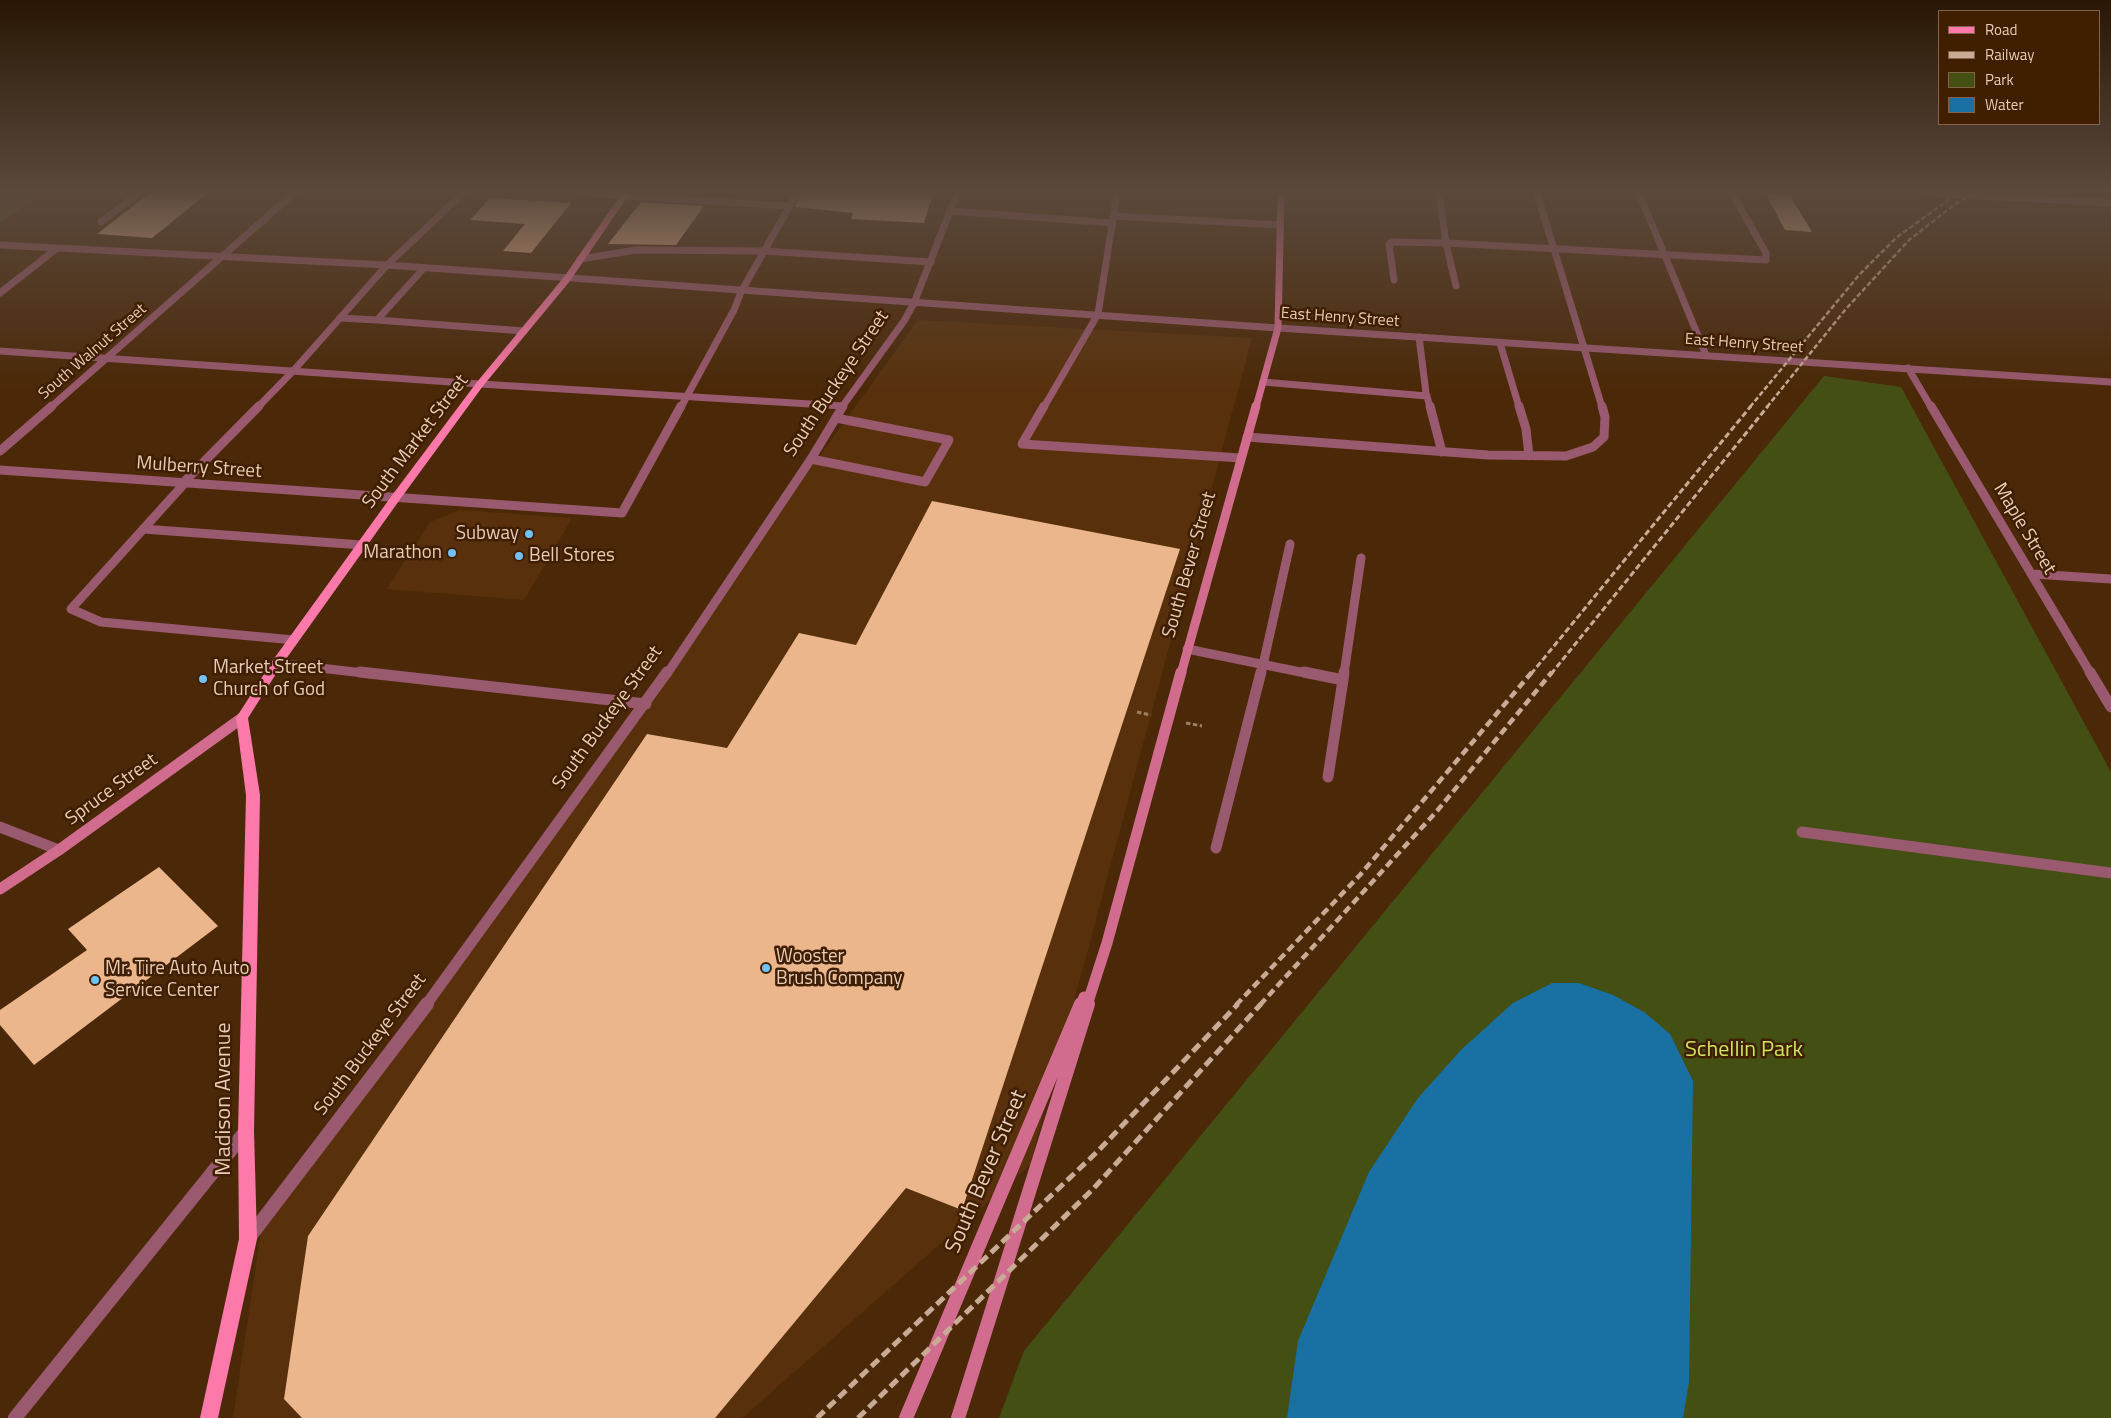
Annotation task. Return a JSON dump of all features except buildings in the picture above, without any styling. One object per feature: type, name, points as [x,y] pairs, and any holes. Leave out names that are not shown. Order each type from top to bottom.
[{"type":"main road","name":"South Market Street","points":[[242,718],[277,662],[397,496],[480,384],[567,279],[580,259]]},
{"type":"main road","name":"South Bever Street","points":[[958,1418],[1107,943],[1187,649],[1278,328],[1279,259]]},
{"type":"main road","name":"Spruce Street","points":[[0,889],[59,850],[242,718]]},
{"type":"main road","name":"Madison Avenue","points":[[210,1418],[248,1239],[246,1131],[252,795],[242,718]]},
{"type":"main road","name":"South Bever Street","points":[[906,1418],[1107,943]]},
{"type":"street","points":[[0,293],[43,259]]},
{"type":"street","name":"South Walnut Street","points":[[0,451],[220,259]]},
{"type":"street","name":"East Henry Street","points":[[276,259],[424,268],[741,292],[1098,314],[1278,328],[2111,382]]},
{"type":"street","points":[[294,640],[101,622],[71,609],[183,484],[294,370],[394,259]]},
{"type":"street","points":[[687,396],[759,259]]},
{"type":"street","points":[[888,259],[931,262]]},
{"type":"street","name":"South Buckeye Street","points":[[248,1239],[420,1014],[646,704],[811,459],[843,406],[914,303],[932,259]]},
{"type":"street","points":[[1107,259],[1098,314],[1022,444],[1241,458]]},
{"type":"street","points":[[1391,259],[1394,280]]},
{"type":"street","points":[[1450,259],[1456,286]]},
{"type":"street","points":[[1247,437],[1442,452],[1529,456],[1566,456],[1593,447],[1604,437],[1605,417],[1555,259]]},
{"type":"street","points":[[1667,259],[1706,355]]},
{"type":"street","points":[[1724,259],[1758,261],[1766,259]]},
{"type":"street","points":[[377,320],[424,268]]},
{"type":"street","points":[[340,318],[524,332]]},
{"type":"street","points":[[1419,337],[1427,396],[1442,452]]},
{"type":"street","points":[[1500,342],[1526,429],[1529,456]]},
{"type":"street","points":[[0,351],[480,384],[843,406]]},
{"type":"street","name":"Maple Street","points":[[1908,368],[2033,574],[2072,645],[2111,707]]},
{"type":"street","points":[[1263,382],[1427,396]]},
{"type":"street","name":"Mulberry Street","points":[[0,470],[622,513],[687,396]]},
{"type":"street","points":[[811,459],[925,482],[949,440],[836,418]]},
{"type":"street","points":[[143,529],[362,545]]},
{"type":"street","points":[[1216,848],[1263,664],[1290,544]]},
{"type":"street","points":[[1328,777],[1361,558]]},
{"type":"street","points":[[2033,574],[2111,579]]},
{"type":"street","points":[[1187,649],[1343,680]]},
{"type":"street","points":[[277,662],[646,704]]},
{"type":"street","points":[[0,827],[59,850]]},
{"type":"street","points":[[1802,832],[2111,873]]},
{"type":"street","points":[[14,1418],[246,1131]]},
{"type":"shaded area","name":"Wooster Brush Company","points":[[918,320],[1252,338],[1030,1165],[742,1418],[233,1418],[262,1225]]},
{"type":"shaded area","points":[[460,510],[572,518],[524,600],[387,589],[430,522]]},
{"type":"green space","name":"Schellin Park","points":[[1824,376],[1901,387],[2111,772],[2111,1418],[999,1418],[1024,1351]]},
{"type":"water","points":[[1552,983],[1579,983],[1613,995],[1644,1012],[1670,1034],[1693,1081],[1689,1382],[1683,1418],[1287,1418],[1298,1341],[1369,1172],[1418,1098],[1462,1049],[1513,1003]]},
{"type":"railway","points":[[1750,407],[1859,275],[1875,259]]},
{"type":"railway","points":[[1767,407],[1845,310],[1891,259]]},
{"type":"railway","points":[[1531,674],[1751,406]]},
{"type":"railway","points":[[1551,674],[1768,406]]},
{"type":"railway","points":[[1236,1005],[1360,875],[1532,672]]},
{"type":"railway","points":[[1260,1005],[1437,811],[1552,672]]},
{"type":"railway","points":[[817,1418],[1098,1151],[1238,1004]]},
{"type":"railway","points":[[858,1418],[1093,1189],[1261,1004]]},
{"type":"place","name":"Subway","points":[[529,534]]},
{"type":"place","name":"Marathon","points":[[452,553]]},
{"type":"place","name":"Bell Stores","points":[[519,556]]},
{"type":"place","name":"Market Street Church of God","points":[[203,679]]},
{"type":"place","name":"Wooster Brush Company","points":[[766,968]]},
{"type":"place","name":"Mr. Tire Auto Auto Service Center","points":[[95,980]]}]
